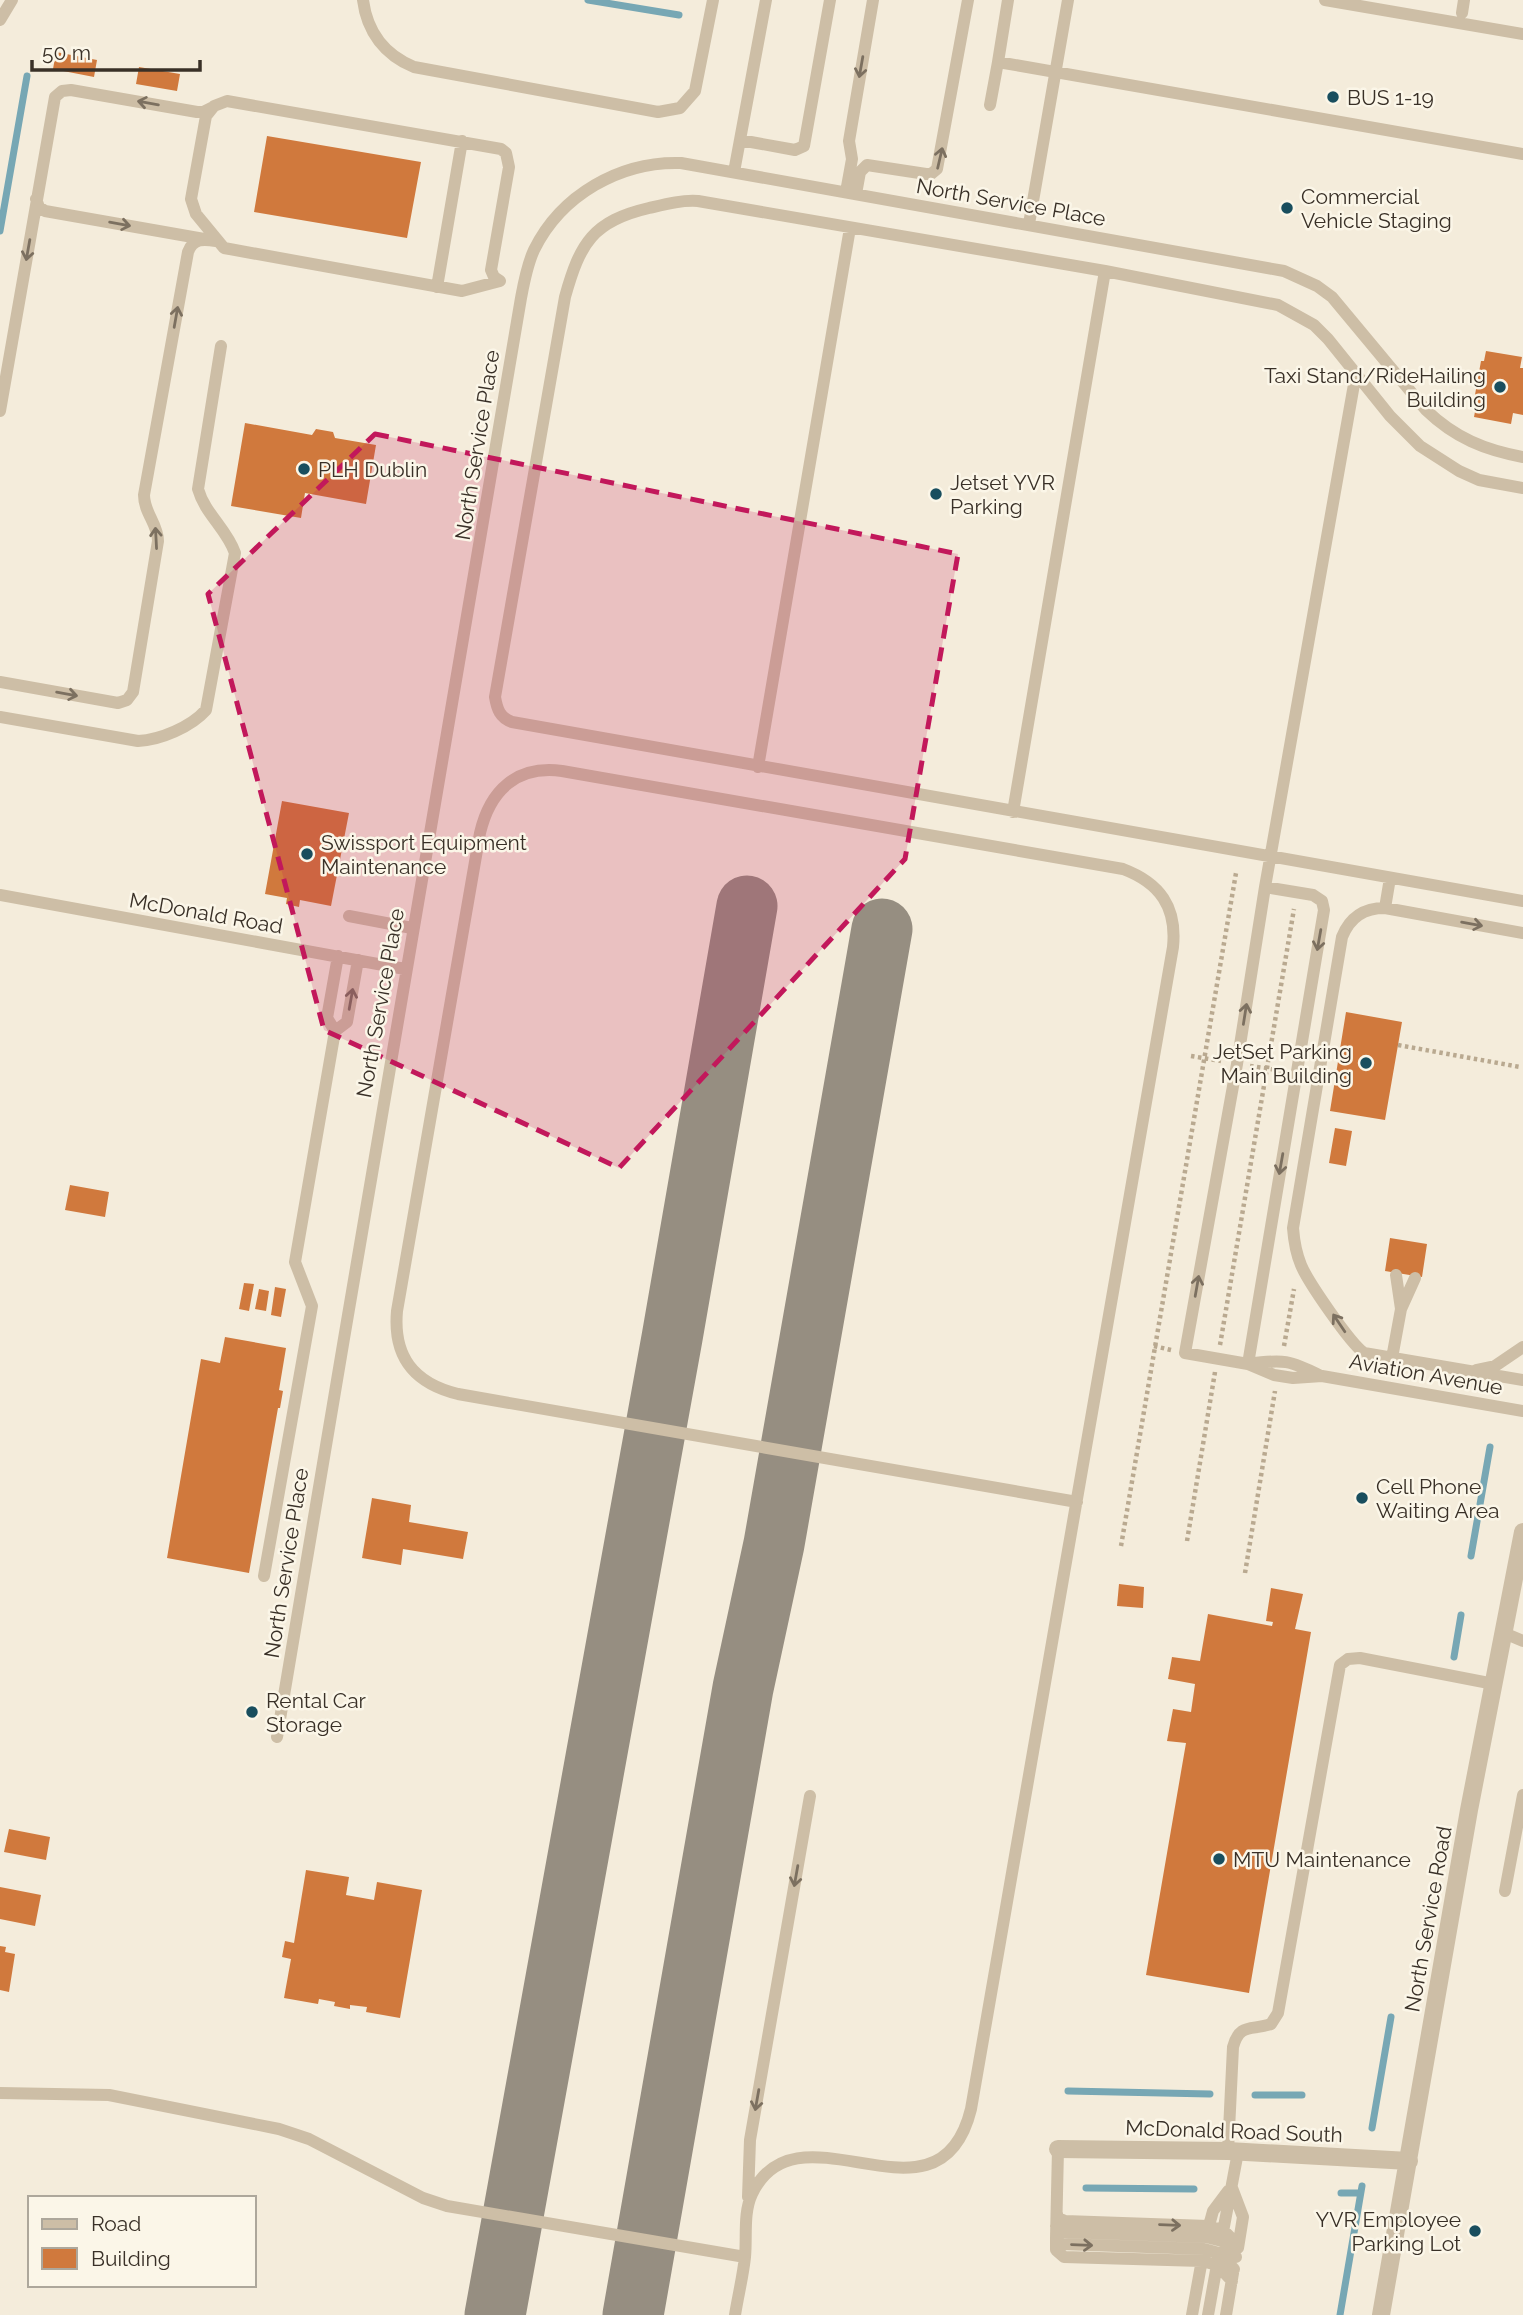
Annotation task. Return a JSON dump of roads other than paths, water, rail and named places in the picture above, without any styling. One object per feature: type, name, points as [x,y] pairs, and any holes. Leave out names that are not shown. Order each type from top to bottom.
[{"type":"street","name":"North Service Road","points":[[1381,2315],[1469,1810],[1523,1536]]},
{"type":"street","name":"McDonald Road South","points":[[1058,2149],[1233,2151],[1409,2161]]},
{"type":"lane","points":[[0,20],[12,0]]},
{"type":"lane","points":[[363,0],[368,22],[386,51],[397,60],[414,67],[658,112],[680,108],[695,92],[713,0]]},
{"type":"lane","points":[[734,173],[766,0]]},
{"type":"lane","points":[[740,140],[795,150],[804,146],[830,0]]},
{"type":"lane","points":[[851,193],[852,159],[849,141],[873,0]]},
{"type":"lane","points":[[851,193],[860,172],[867,165],[926,174],[937,169],[968,0]]},
{"type":"lane","points":[[990,104],[1008,0]]},
{"type":"lane","points":[[1029,224],[1068,0]]},
{"type":"lane","points":[[1325,0],[1523,34]]},
{"type":"lane","points":[[998,62],[1523,155]]},
{"type":"lane","points":[[0,411],[53,102],[62,91],[71,90],[197,112],[203,112],[219,103],[234,102],[501,149],[509,160],[491,270],[500,281]]},
{"type":"lane","points":[[211,240],[191,200],[204,122],[214,106]]},
{"type":"lane","points":[[437,287],[463,141]]},
{"type":"lane","name":"North Service Place","points":[[277,1737],[523,285],[534,251],[557,215],[590,187],[608,177],[625,170],[662,162],[681,163],[1267,267],[1298,276],[1332,297],[1441,425],[1472,444],[1523,457]]},
{"type":"lane","points":[[36,199],[38,207],[45,211],[211,240],[232,251],[437,287],[470,290],[500,281],[523,285]]},
{"type":"lane","points":[[1523,488],[1479,480],[1438,460],[1404,432],[1314,325],[1278,305],[1105,271],[685,200],[626,213],[604,225],[583,249],[571,273],[495,697],[502,716],[512,722],[1523,901]]},
{"type":"lane","points":[[758,767],[850,228]]},
{"type":"lane","points":[[0,682],[118,703],[127,700],[133,692],[158,541],[158,531],[144,504],[144,495],[188,251],[193,243],[211,240]]},
{"type":"lane","points":[[1013,812],[1105,271]]},
{"type":"lane","points":[[0,717],[138,741],[160,737],[196,719],[206,710],[235,553],[228,538],[206,509],[198,489],[221,346]]},
{"type":"lane","points":[[1248,1364],[1324,910],[1322,901],[1313,895],[1265,887],[1356,373]]},
{"type":"lane","points":[[747,2205],[758,2183],[768,2172],[791,2160],[813,2155],[890,2168],[916,2169],[928,2165],[948,2153],[962,2136],[971,2109],[1077,1502],[1173,947],[1173,920],[1166,903],[1154,886],[1135,873],[1123,869],[562,771],[537,770],[514,778],[505,785],[489,807],[480,833],[397,1311],[396,1336],[411,1368],[434,1387],[458,1394],[1077,1502]]},
{"type":"lane","points":[[1390,878],[1385,908],[1523,933]]},
{"type":"lane","name":"Aviation Avenue","points":[[1265,887],[1237,1064],[1185,1353],[1248,1364],[1277,1360],[1296,1363],[1322,1376],[1523,1411]]},
{"type":"lane","name":"McDonald Road","points":[[0,895],[405,969]]},
{"type":"lane","name":"Aviation Avenue","points":[[1385,908],[1370,909],[1355,916],[1342,937],[1293,1228],[1301,1266],[1353,1343],[1364,1353],[1523,1380]]},
{"type":"lane","points":[[349,916],[412,928]]},
{"type":"lane","points":[[264,1576],[312,1306],[295,1262],[335,1031],[327,1018],[338,956]]},
{"type":"lane","points":[[335,1031],[347,1022],[358,960]]},
{"type":"lane","points":[[1396,1275],[1401,1309]]},
{"type":"lane","points":[[1392,1358],[1401,1309],[1415,1278]]},
{"type":"lane","points":[[1465,1372],[1495,1366],[1523,1347]]},
{"type":"lane","points":[[1504,1633],[1523,1633]]},
{"type":"lane","points":[[1504,1633],[1523,1641]]},
{"type":"lane","points":[[1208,2315],[1232,2184],[1233,2047],[1240,2032],[1271,2024],[1278,2013],[1339,1665],[1348,1659],[1360,1658],[1494,1684]]},
{"type":"lane","points":[[1505,1891],[1523,1795]]},
{"type":"lane","points":[[735,2315],[745,2257],[750,2140],[809,1802]]},
{"type":"lane","points":[[0,2093],[108,2095],[279,2129],[309,2139],[423,2197],[447,2206],[745,2257]]},
{"type":"lane","points":[[1058,2149],[1056,2226],[1064,2244],[1205,2243],[1220,2247],[1235,2263]]},
{"type":"lane","points":[[1192,2315],[1213,2211],[1232,2184]]},
{"type":"lane","points":[[1226,2315],[1242,2217],[1232,2184]]},
{"type":"lane","points":[[1056,2226],[1058,2218],[1205,2243],[1220,2247],[1235,2263]]},
{"type":"waterway","points":[[588,0],[679,15]]},
{"type":"waterway","points":[[0,231],[27,76]]},
{"type":"waterway","points":[[1471,1556],[1490,1447]]},
{"type":"waterway","points":[[1454,1657],[1461,1615]]},
{"type":"waterway","points":[[1372,2128],[1391,2017]]},
{"type":"waterway","points":[[1068,2091],[1210,2094]]},
{"type":"waterway","points":[[1255,2095],[1302,2095]]},
{"type":"waterway","points":[[1340,2315],[1362,2186]]},
{"type":"waterway","points":[[1086,2188],[1194,2189]]},
{"type":"waterway","points":[[1341,2193],[1360,2193]]},
{"type":"place","name":"BUS 1-19","points":[[1333,97]]},
{"type":"place","name":"Commercial Vehicle Staging","points":[[1287,208]]},
{"type":"place","name":"Taxi Stand/RideHailing Building","points":[[1500,387]]},
{"type":"place","name":"PLH Dublin","points":[[304,469]]},
{"type":"place","name":"Jetset YVR Parking","points":[[936,494]]},
{"type":"place","name":"Swissport Equipment Maintenance","points":[[307,854]]},
{"type":"place","name":"JetSet Parking Main Building","points":[[1366,1063]]},
{"type":"place","name":"Cell Phone Waiting Area","points":[[1362,1498]]},
{"type":"place","name":"Rental Car Storage","points":[[252,1712]]},
{"type":"place","name":"MTU Maintenance","points":[[1219,1859]]},
{"type":"place","name":"YVR Employee Parking Lot","points":[[1475,2231]]}]
